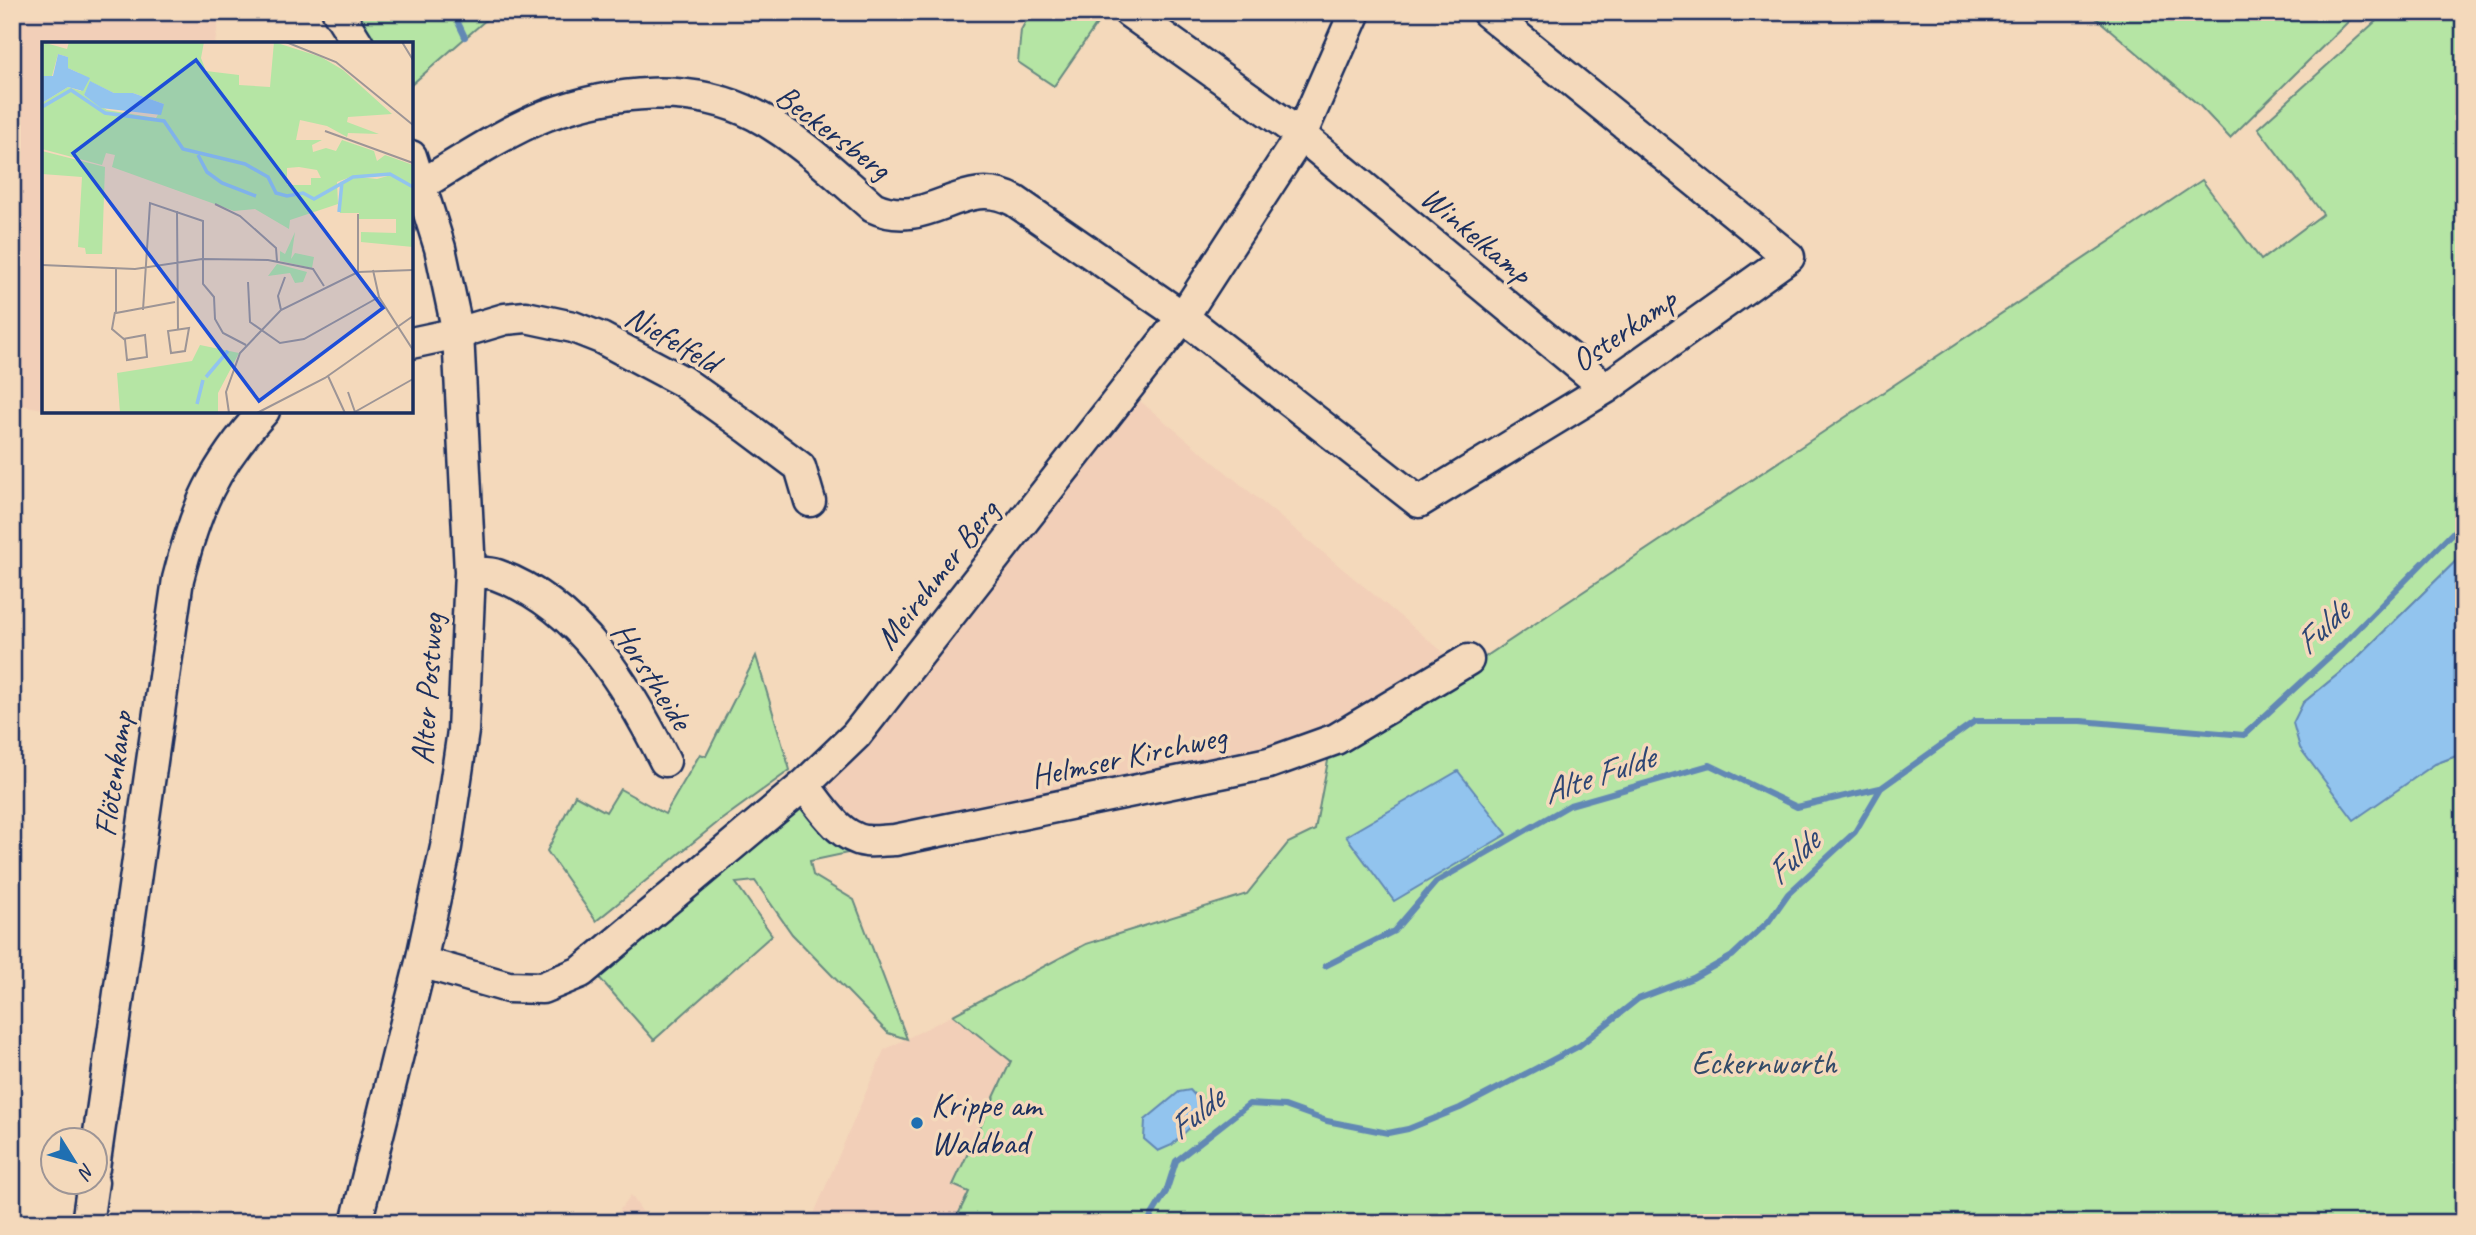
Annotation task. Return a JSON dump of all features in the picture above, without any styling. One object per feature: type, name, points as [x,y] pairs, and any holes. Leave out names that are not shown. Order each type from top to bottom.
[{"type":"street","points":[[338,12],[357,42]]},
{"type":"street","name":"Winkelkamp","points":[[1129,12],[1301,135],[1606,388]]},
{"type":"street","name":"Meirehmer Berg","points":[[421,962],[507,987],[542,988],[582,972],[804,785],[856,735],[1183,317],[1301,135],[1355,12]]},
{"type":"street","name":"Osterkamp","points":[[1183,317],[1419,502],[1606,388],[1789,257],[1487,12]]},
{"type":"street","name":"Beckersberg","points":[[421,186],[474,153],[546,116],[607,98],[636,94],[689,95],[715,100],[757,116],[800,145],[880,211],[896,215],[920,212],[982,192],[1010,197],[1183,317]]},
{"type":"street","name":"Alter Postweg","points":[[356,1223],[421,962],[446,847],[463,731],[470,572],[458,333],[440,248],[413,162]]},
{"type":"street","name":"Niefelfeld","points":[[458,333],[505,319],[526,317],[549,320],[601,338],[682,381],[800,467],[810,501]]},
{"type":"street","points":[[413,343],[458,333]]},
{"type":"street","name":"Flötenkamp","points":[[100,1126],[178,579],[189,533],[217,470],[237,441],[262,413]]},
{"type":"street","name":"Horstheide","points":[[470,572],[495,573],[533,593],[576,625],[607,662],[644,718],[665,761]]},
{"type":"street","name":"Helmser Kirchweg","points":[[804,785],[842,831],[867,841],[895,840],[1269,763],[1336,739],[1468,660]]},
{"type":"street","points":[[87,1223],[91,1196]]},
{"type":"shaded area","points":[[12,12],[220,12],[215,42],[42,42],[42,409],[12,404]]},
{"type":"shaded area","points":[[1134,396],[1448,656],[1332,736],[857,851],[795,804]]},
{"type":"shaded area","name":"Krippe am Waldbad","points":[[953,1015],[1011,1061],[953,1184],[970,1192],[954,1223],[810,1223],[884,1050]]},
{"type":"shaded area","points":[[631,1195],[650,1223],[610,1223]]},
{"type":"green space","points":[[354,12],[495,12],[413,83],[413,42],[366,42]]},
{"type":"green space","points":[[1031,12],[1105,12],[1054,86],[1018,62],[1021,30]]},
{"type":"green space","points":[[2089,12],[2358,12],[2230,138],[2200,106]]},
{"type":"green space","name":"Eckernworth","points":[[2386,12],[2464,12],[2464,553],[2353,662],[2303,703],[2435,764],[2464,753],[2464,1223],[1257,1223],[1243,1212],[1234,1223],[954,1223],[969,1192],[953,1185],[1011,1061],[953,1015],[1086,944],[1247,894],[1288,843],[1315,830],[1330,750],[1455,677],[2202,180],[2261,260],[2323,214],[2258,128]]},
{"type":"green space","points":[[756,656],[790,770],[717,823],[596,921],[547,851],[575,795],[606,812],[620,789],[665,814],[700,754],[706,756]]},
{"type":"green space","points":[[795,804],[857,851],[810,861],[813,875],[854,900],[907,1039],[888,1033],[792,934],[755,881],[736,883],[772,935],[654,1040],[597,975]]},
{"type":"water","points":[[2464,553],[2464,753],[2435,764],[2354,820],[2300,748],[2293,723],[2303,703],[2353,662]]},
{"type":"water","points":[[1458,771],[1507,834],[1394,901],[1346,836]]},
{"type":"water","points":[[1190,1090],[1200,1101],[1202,1116],[1172,1145],[1158,1151],[1144,1139],[1145,1120],[1179,1092]]},
{"type":"waterway","points":[[453,12],[465,37]]},
{"type":"waterway","name":"Fulde","points":[[1147,1223],[1166,1192],[1176,1161],[1249,1104],[1285,1106],[1327,1121],[1388,1133],[1408,1129],[1460,1108],[1579,1046],[1638,999],[1693,978],[1732,956],[1769,921],[1788,894],[1855,832],[1881,788],[1975,721],[2081,721],[2244,735],[2342,645],[2464,521]]},
{"type":"waterway","name":"Alte Fulde","points":[[1325,966],[1394,931],[1436,882],[1570,805],[1710,765],[1797,807],[1880,788]]},
{"type":"place","name":"Krippe am Waldbad","points":[[917,1123]]}]
